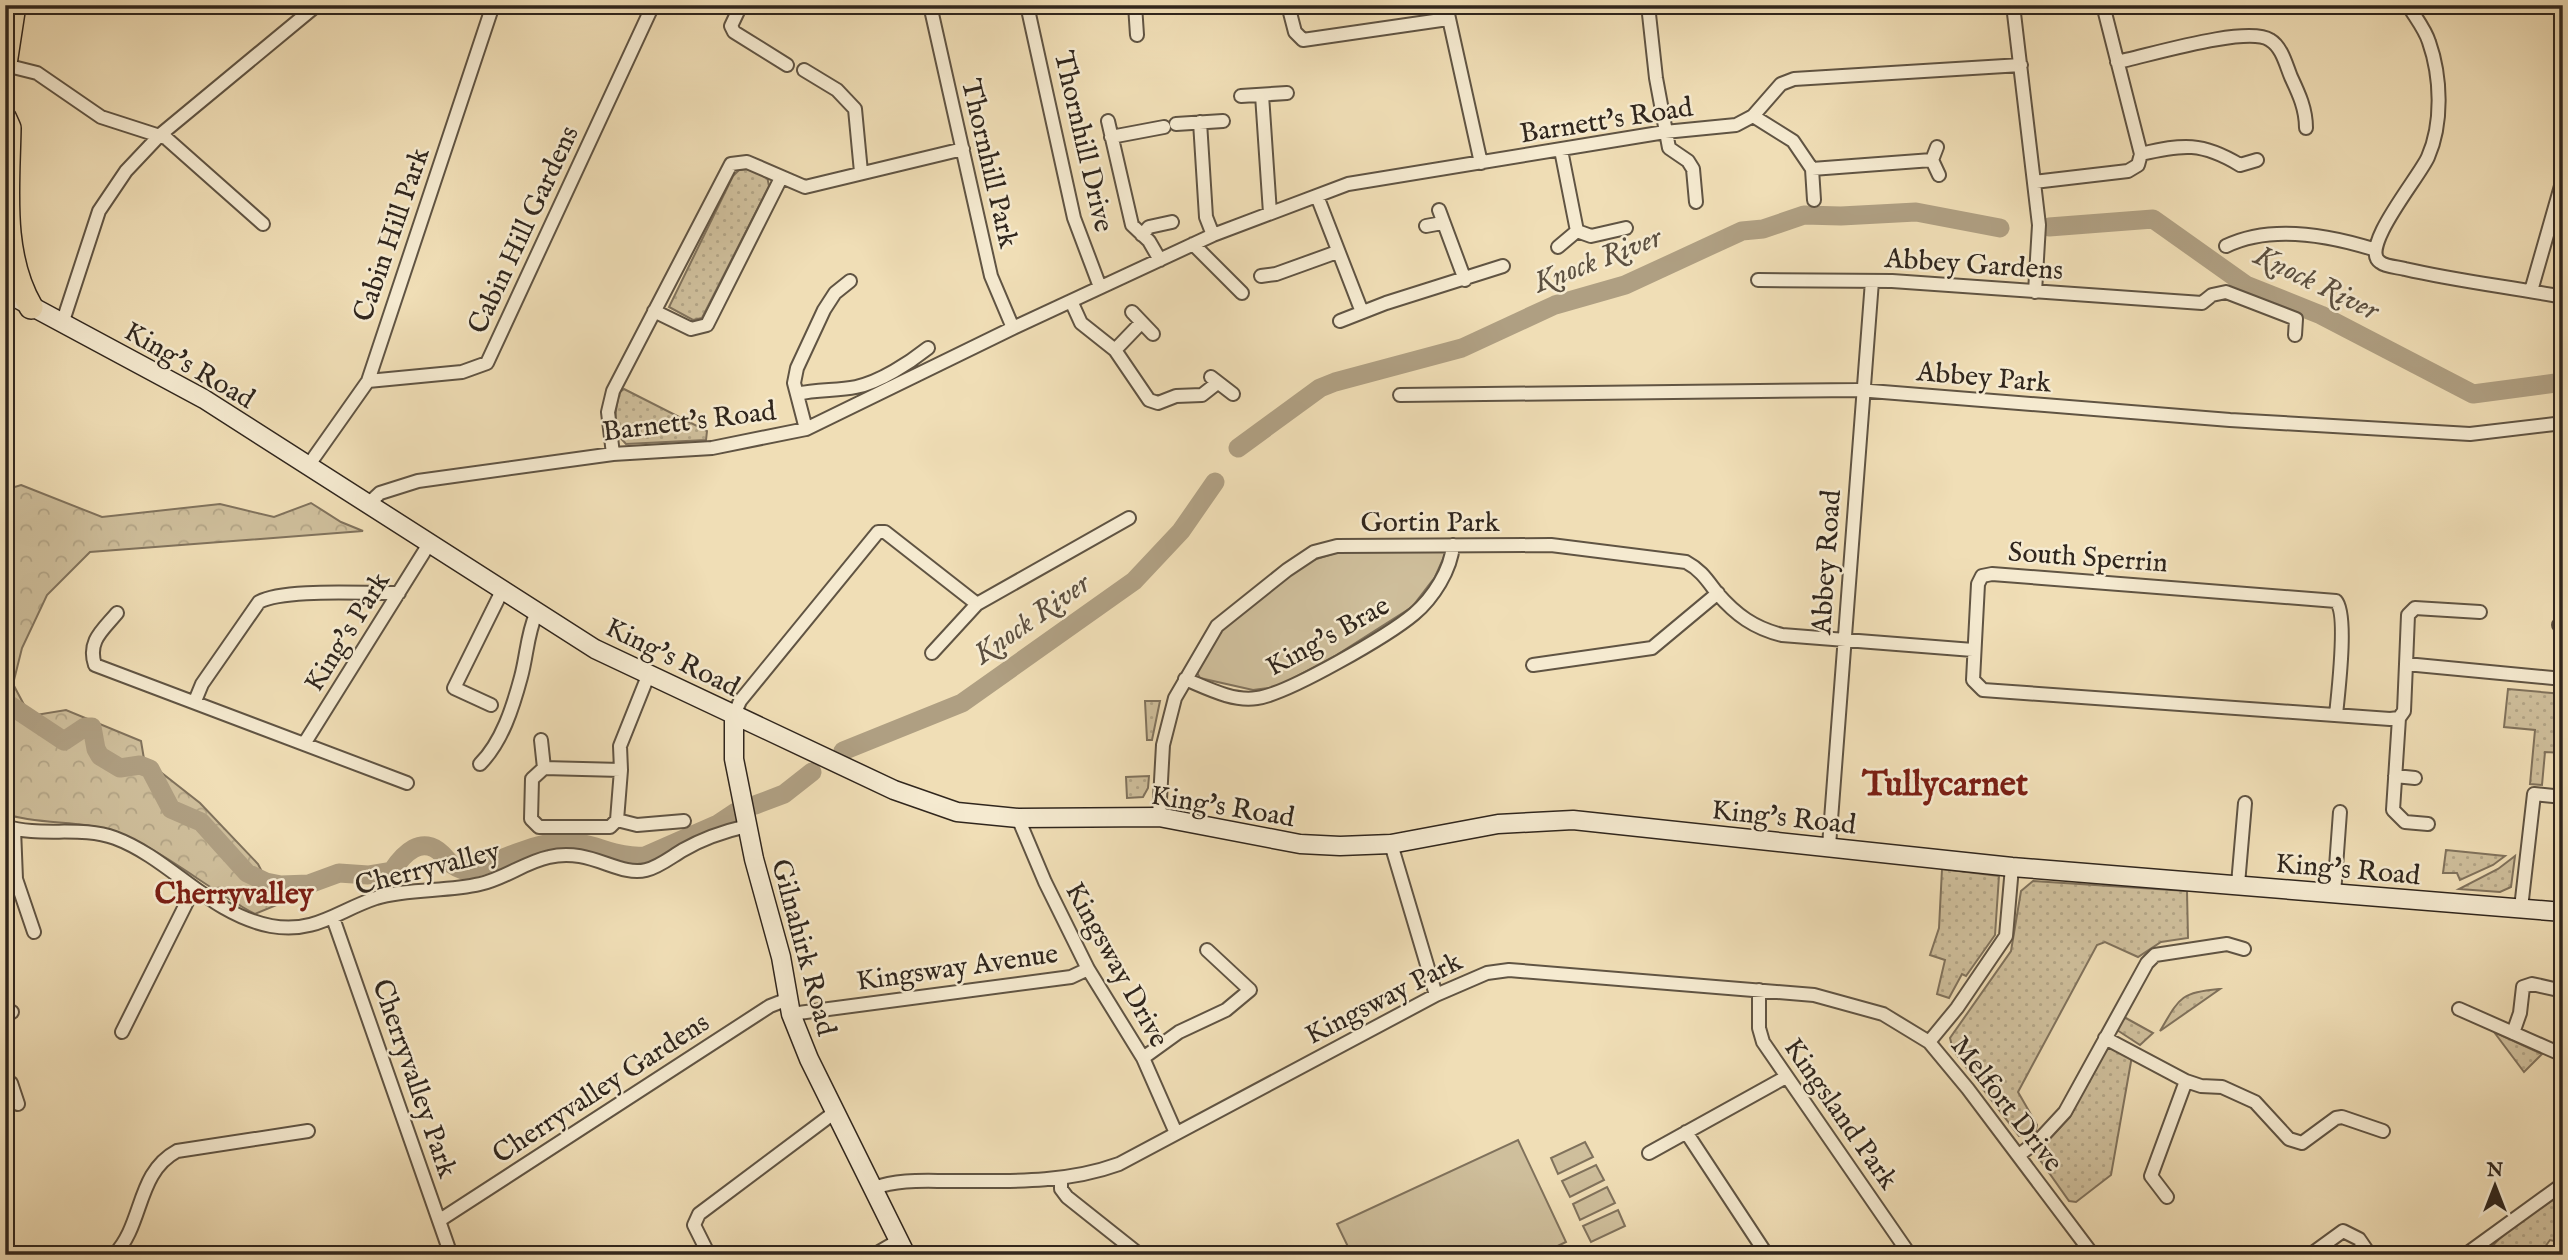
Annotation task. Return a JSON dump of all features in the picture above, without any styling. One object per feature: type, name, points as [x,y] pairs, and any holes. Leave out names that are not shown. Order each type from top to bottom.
[{"type":"highway","points":[[5,65],[14,5]]},
{"type":"highway","points":[[5,119],[9,128],[11,246],[21,289],[32,307]]},
{"type":"street","points":[[62,324],[99,211],[126,171],[160,135],[317,5]]},
{"type":"street","name":"Cabin Hill Park","points":[[308,466],[368,381],[494,5]]},
{"type":"street","name":"Cabin Hill Gardens","points":[[368,381],[386,382],[461,372],[479,369],[486,363],[653,5]]},
{"type":"street","points":[[741,5],[731,26],[734,32],[787,65]]},
{"type":"street","name":"Thornhill Park","points":[[930,5],[991,276],[1013,328]]},
{"type":"street","name":"Thornhill Drive","points":[[1027,5],[1074,218],[1100,287]]},
{"type":"street","points":[[1135,5],[1137,35]]},
{"type":"street","points":[[1288,5],[1294,32],[1303,40],[1447,12],[1481,163]]},
{"type":"street","points":[[1648,5],[1665,132],[1669,148],[1688,161],[1693,169],[1696,202]]},
{"type":"street","points":[[2013,5],[2039,225],[2035,292]]},
{"type":"street","points":[[2034,182],[2128,172],[2138,165],[2141,154],[2103,5]]},
{"type":"street","points":[[2408,5],[2429,40],[2432,52],[2439,95],[2436,128],[2428,157],[2376,239],[2373,249],[2380,263],[2563,297]]},
{"type":"street","points":[[2118,62],[2231,37],[2257,35],[2271,40],[2280,51],[2306,113],[2306,128]]},
{"type":"street","points":[[5,65],[37,73],[101,117],[160,135],[216,180],[262,224]]},
{"type":"street","points":[[1814,200],[1812,169],[1786,134],[1753,116],[1781,84],[1794,79],[2021,65]]},
{"type":"street","points":[[804,71],[836,90],[855,109],[854,127],[861,172]]},
{"type":"street","points":[[1241,96],[1287,93]]},
{"type":"street","points":[[1262,95],[1270,213]]},
{"type":"street","name":"Barnett's Road","points":[[367,505],[380,493],[418,481],[613,454],[712,448],[806,429],[1193,244],[1348,184],[1665,132],[1736,125],[1753,116]]},
{"type":"street","points":[[1108,121],[1132,225],[1160,260]]},
{"type":"street","points":[[1111,137],[1170,125],[1223,121]]},
{"type":"street","points":[[1200,122],[1206,217],[1213,235]]},
{"type":"street","points":[[2141,154],[2178,145],[2205,147],[2240,164],[2258,160]]},
{"type":"street","points":[[1937,147],[1932,160],[1938,175]]},
{"type":"street","points":[[613,454],[608,412],[613,391],[731,164],[747,162],[804,187],[963,149]]},
{"type":"street","points":[[1561,150],[1577,231]]},
{"type":"street","points":[[1812,169],[1932,160]]},
{"type":"street","points":[[654,311],[691,329],[707,325],[781,178]]},
{"type":"street","points":[[2531,291],[2563,179]]},
{"type":"street","points":[[1317,195],[1362,312]]},
{"type":"street","points":[[1426,226],[1441,216],[1465,280]]},
{"type":"street","points":[[1142,235],[1149,227],[1172,222]]},
{"type":"street","points":[[1577,231],[1591,236],[1626,228]]},
{"type":"street","points":[[1558,247],[1577,231]]},
{"type":"street","points":[[2226,246],[2243,237],[2319,234],[2373,249]]},
{"type":"street","points":[[1193,244],[1242,293]]},
{"type":"street","points":[[1261,276],[1277,280],[1337,252]]},
{"type":"street","points":[[1340,321],[1503,266]]},
{"type":"street","name":"Abbey Gardens","points":[[1758,280],[1872,281],[2202,303],[2212,295],[2226,292],[2296,319],[2295,335]]},
{"type":"street","points":[[806,429],[794,383],[797,368],[824,310],[835,293],[850,281]]},
{"type":"street","name":"Abbey Road","points":[[1829,846],[1872,281]]},
{"type":"street","name":"King's Road","points":[[5,292],[205,400],[536,614],[595,649],[648,676],[933,806],[976,815],[1018,818],[1159,817],[1300,844],[1352,846],[1391,844],[1498,824],[1558,820],[2012,867],[2563,912]]},
{"type":"street","points":[[1072,301],[1081,323],[1115,350],[1149,400],[1158,403],[1176,396],[1202,395],[1214,381],[1233,394]]},
{"type":"street","points":[[5,308],[32,307]]},
{"type":"street","points":[[1132,312],[1140,324],[1153,334]]},
{"type":"street","points":[[1115,350],[1140,324]]},
{"type":"street","points":[[797,394],[816,389],[857,387],[906,363],[928,348]]},
{"type":"street","name":"Abbey Park","points":[[1400,394],[1863,391],[2208,418],[2470,434],[2563,423]]},
{"type":"street","points":[[932,653],[977,604],[1129,518]]},
{"type":"street","points":[[734,715],[740,701],[878,532],[885,532],[977,604]]},
{"type":"street","name":"King's Park","points":[[304,744],[429,544]]},
{"type":"street","name":"King's Brae","points":[[1185,678],[1231,696],[1254,699],[1286,690],[1415,613],[1445,573],[1454,545]]},
{"type":"street","name":"Gortin Park","points":[[1159,817],[1163,745],[1177,694],[1217,626],[1260,590],[1314,552],[1337,546],[1551,545],[1685,562],[1699,569],[1740,618],[1764,631],[1973,650]]},
{"type":"street","name":"South Sperrin","points":[[2336,715],[2341,606],[2336,601],[2325,597],[1992,574],[1982,576],[1978,584],[1973,680],[1983,690],[2336,715],[2399,718]]},
{"type":"street","points":[[491,705],[454,688],[502,591]]},
{"type":"street","points":[[195,701],[202,684],[259,602],[269,597],[399,593]]},
{"type":"street","points":[[1533,665],[1652,648],[1718,593]]},
{"type":"street","points":[[2428,824],[2405,822],[2396,816],[2393,810],[2399,718],[2404,711],[2408,615],[2415,608],[2480,612]]},
{"type":"street","points":[[117,613],[92,643],[91,653],[95,665],[407,783]]},
{"type":"street","points":[[480,764],[496,748],[522,676],[527,634],[536,614]]},
{"type":"street","points":[[2406,664],[2563,679]]},
{"type":"street","points":[[621,770],[544,768],[532,779],[530,811],[534,824],[539,827],[610,827],[617,820],[621,770],[620,746],[648,676]]},
{"type":"street","points":[[716,707],[732,746]]},
{"type":"street","name":"Gilnahirk Road","points":[[734,715],[732,746],[747,826],[781,957],[790,1007],[808,1059],[902,1248]]},
{"type":"street","points":[[541,740],[544,768]]},
{"type":"street","points":[[2395,776],[2415,778]]},
{"type":"street","points":[[2521,908],[2534,794],[2563,797]]},
{"type":"street","points":[[2238,884],[2245,803]]},
{"type":"street","points":[[2334,894],[2340,812]]},
{"type":"street","name":"Kingsway Drive","points":[[1018,818],[1045,882],[1088,969],[1143,1058],[1176,1133]]},
{"type":"street","points":[[617,820],[637,825],[684,821]]},
{"type":"street","name":"Cherryvalley","points":[[10,827],[112,837],[144,853],[194,890],[235,913],[271,926],[298,928],[333,918],[373,899],[393,894],[483,884],[548,857],[576,853],[627,871],[642,871],[686,848],[747,826]]},
{"type":"street","points":[[10,827],[16,878],[34,932]]},
{"type":"street","points":[[1391,844],[1436,995]]},
{"type":"street","name":"Melfort Drive","points":[[2012,867],[2006,936],[1957,1008],[1929,1042],[2019,1155],[2092,1255]]},
{"type":"street","points":[[122,1032],[194,890]]},
{"type":"street","name":"Cherryvalley Park","points":[[333,918],[451,1255]]},
{"type":"street","points":[[2019,1155],[2040,1139],[2065,1112],[2147,963],[2155,955],[2227,944],[2244,949]]},
{"type":"street","points":[[1143,1058],[1179,1032],[1226,1010],[1250,990],[1207,950]]},
{"type":"street","name":"Kingsway Avenue","points":[[790,1007],[1070,976],[1088,969]]},
{"type":"street","name":"Kingsway Park","points":[[874,1188],[920,1182],[1061,1179],[1093,1173],[1119,1164],[1466,980],[1509,970],[1814,995],[1864,1007],[1929,1042]]},
{"type":"street","points":[[2513,1033],[2520,1013],[2522,987],[2532,984],[2563,991]]},
{"type":"street","name":"Kingsland Park","points":[[1759,990],[1759,1028],[1763,1042],[1910,1255]]},
{"type":"street","name":"Cherryvalley Gardens","points":[[440,1220],[770,1006],[790,1007]]},
{"type":"street","points":[[2459,1009],[2563,1055]]},
{"type":"street","points":[[2105,1038],[2186,1081],[2201,1086],[2222,1087],[2255,1102],[2292,1141],[2302,1143],[2336,1118],[2342,1117],[2383,1131]]},
{"type":"street","points":[[1649,1153],[1786,1077]]},
{"type":"street","points":[[2167,1197],[2151,1176],[2186,1081]]},
{"type":"street","points":[[5,1085],[10,1083],[18,1104]]},
{"type":"street","points":[[709,1255],[694,1226],[699,1214],[835,1112]]},
{"type":"street","points":[[114,1255],[131,1231],[144,1187],[166,1157],[177,1150],[308,1131]]},
{"type":"street","points":[[1686,1132],[1767,1255]]},
{"type":"street","points":[[1061,1179],[1061,1189],[1067,1197],[1140,1255]]},
{"type":"street","points":[[2466,1254],[2563,1184]]},
{"type":"street","points":[[2310,1255],[2343,1231],[2359,1239],[2370,1255]]},
{"type":"street","points":[[874,1255],[902,1248]]},
{"type":"green space","points":[[748,169],[767,176],[769,186],[702,318],[693,320],[669,307],[733,176],[739,170]]},
{"type":"green space","points":[[624,389],[707,431],[706,440],[626,444],[616,426],[617,405],[620,392]]},
{"type":"green space","points":[[21,485],[102,517],[220,504],[274,517],[311,503],[341,522],[363,531],[90,552],[47,595],[22,648],[13,684],[30,716],[66,710],[141,741],[144,759],[200,803],[258,864],[279,904],[255,914],[138,842],[107,829],[5,814],[5,490]]},
{"type":"green space","points":[[1345,550],[1447,550],[1435,577],[1412,607],[1335,656],[1277,687],[1253,690],[1200,678],[1196,671],[1225,626],[1255,600],[1310,561]]},
{"type":"green space","points":[[2508,689],[2563,694],[2563,753],[2545,752],[2542,785],[2530,784],[2535,730],[2504,727]]},
{"type":"green space","points":[[1145,701],[1160,701],[1152,740],[1147,740]]},
{"type":"green space","points":[[1149,776],[1148,788],[1143,797],[1127,798],[1126,777]]},
{"type":"green space","points":[[2446,850],[2505,856],[2493,865],[2460,880],[2457,873],[2443,873]]},
{"type":"green space","points":[[2515,856],[2511,887],[2500,892],[2459,889],[2498,869]]},
{"type":"green space","points":[[1942,869],[1999,876],[1995,935],[1966,976],[1962,974],[1949,998],[1937,994],[1945,960],[1930,955],[1939,928]]},
{"type":"green space","points":[[2033,881],[2187,891],[2188,938],[2161,942],[2138,957],[2105,942],[2097,945],[2018,1092],[2037,1125],[2035,1134],[2019,1136],[1953,1050],[1950,1038],[2011,951],[2021,891]]},
{"type":"green space","points":[[2220,989],[2160,1031],[2182,999],[2196,992]]},
{"type":"green space","points":[[2124,1017],[2153,1033],[2140,1045],[2117,1030]]},
{"type":"green space","points":[[2494,1032],[2542,1054],[2524,1072]]},
{"type":"green space","points":[[2110,1047],[2132,1056],[2111,1175],[2076,1202],[2069,1201],[2038,1157],[2042,1147],[2070,1117],[2104,1050]]},
{"type":"green space","points":[[1518,1140],[1566,1242],[1539,1255],[1352,1255],[1337,1224]]},
{"type":"green space","points":[[1585,1142],[1593,1157],[1558,1174],[1551,1158]]},
{"type":"green space","points":[[1596,1165],[1604,1180],[1570,1197],[1562,1181]]},
{"type":"green space","points":[[1607,1187],[1615,1203],[1580,1220],[1573,1204]]},
{"type":"green space","points":[[2563,1193],[2563,1243],[2550,1240],[2539,1255],[2488,1255],[2491,1248],[2508,1231]]},
{"type":"green space","points":[[1618,1210],[1625,1226],[1591,1242],[1583,1226]]},
{"type":"waterway","name":"Knock River","points":[[1238,448],[1320,388],[1462,348],[1555,305],[1625,285],[1742,231],[1763,229],[1804,215],[1916,212],[2000,228]]},
{"type":"waterway","name":"Knock River","points":[[2049,227],[2153,219],[2246,285],[2321,315],[2473,394],[2563,382]]},
{"type":"waterway","name":"Knock River","points":[[843,751],[962,703],[1134,581],[1181,531],[1215,482]]},
{"type":"waterway","name":"Knock River","points":[[5,702],[64,741],[85,727],[92,727],[100,756],[120,768],[140,765],[150,769],[171,809],[201,822],[247,873],[266,882],[281,885],[309,884],[339,873],[368,875],[392,871],[407,853],[420,846],[435,848],[453,865],[463,870],[534,847],[559,842],[581,843],[623,855],[645,856],[718,824],[736,812]]},
{"type":"waterway","name":"Knock River","points":[[755,805],[784,794],[812,772]]},
{"type":"district","name":"Tullycarnet","points":[[1945,783]]},
{"type":"district","name":"Cherryvalley","points":[[234,893]]}]
